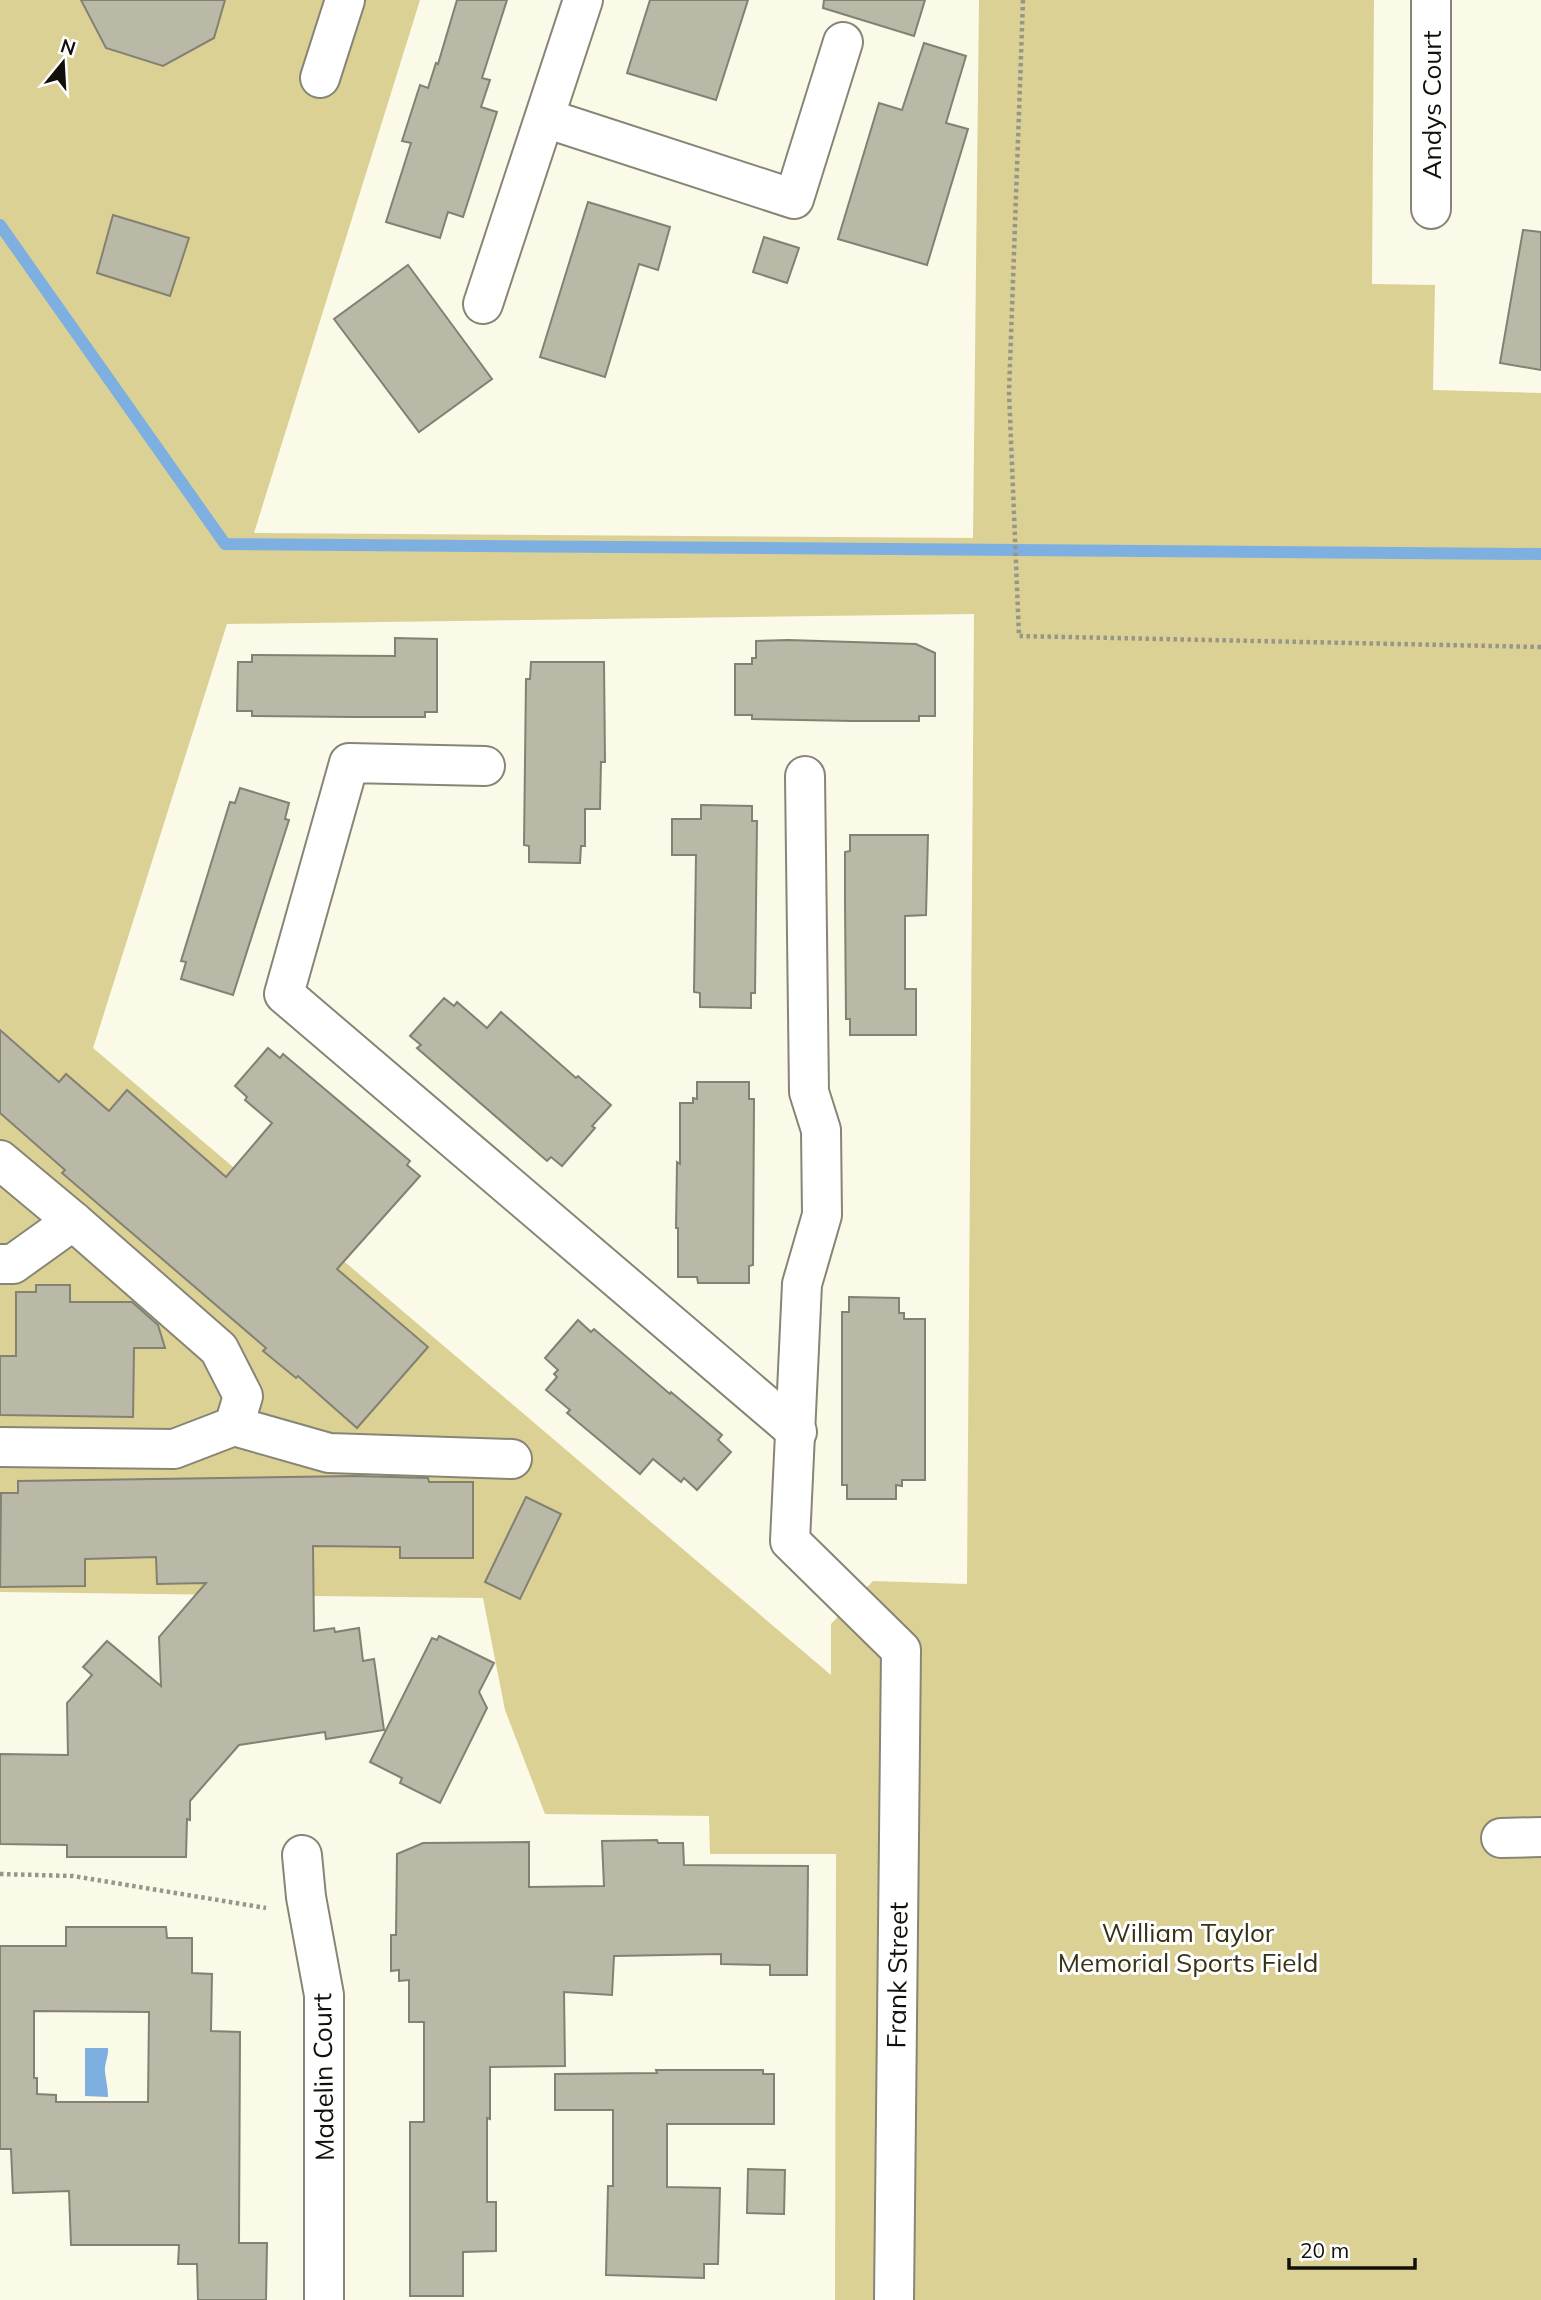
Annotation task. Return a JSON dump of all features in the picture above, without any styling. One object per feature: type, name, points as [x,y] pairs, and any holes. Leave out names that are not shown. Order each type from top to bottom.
[{"type":"street","points":[[320,78],[345,0]]},
{"type":"street","points":[[484,304],[583,0]]},
{"type":"street","name":"Andys Court","points":[[1431,0],[1432,209]]},
{"type":"street","points":[[545,118],[793,199],[843,42]]},
{"type":"street","points":[[485,765],[349,763],[284,994],[797,1432]]},
{"type":"street","points":[[797,1432],[802,1284],[822,1214],[821,1130],[809,1092],[805,776]]},
{"type":"street","points":[[0,1160],[219,1349],[243,1396],[234,1426]]},
{"type":"street","points":[[0,1264],[13,1264],[73,1221]]},
{"type":"street","points":[[0,1447],[174,1449],[234,1426],[329,1453],[512,1459]]},
{"type":"street","name":"Frank Street","points":[[797,1432],[790,1541],[901,1650],[894,2300]]},
{"type":"street","points":[[1501,1838],[1541,1837]]},
{"type":"street","name":"Madelin Court","points":[[302,1856],[306,1898],[324,1995],[324,2300]]},
{"type":"path","points":[[1023,0],[1009,392],[1019,636],[1541,647]]},
{"type":"path","points":[[0,1874],[73,1876],[263,1909],[306,1898]]},
{"type":"green space","name":"William Taylor Memorial Sports Field","points":[[0,0],[420,0],[254,533],[973,538],[979,0],[1374,0],[1372,284],[1435,285],[1433,390],[1541,393],[1541,2300],[835,2300],[836,1854],[710,1854],[709,1816],[545,1814],[505,1710],[483,1598],[0,1592]],"holes":[[[974,614],[967,1584],[873,1581],[831,1624],[831,1675],[93,1048],[227,624]]]},
{"type":"water","points":[[85,2048],[108,2048],[105,2069],[108,2097],[85,2096]]},
{"type":"building","points":[[81,0],[225,0],[214,38],[163,66],[106,48]]},
{"type":"building","points":[[457,0],[507,0],[482,78],[490,80],[481,107],[497,112],[463,217],[448,212],[440,238],[386,222],[411,143],[402,141],[420,85],[428,88],[436,63],[438,64]]},
{"type":"building","points":[[650,0],[748,0],[716,100],[627,73]]},
{"type":"building","points":[[824,0],[925,0],[914,36],[823,8]]},
{"type":"building","points":[[924,43],[966,56],[946,123],[968,129],[927,265],[838,239],[879,103],[902,110]]},
{"type":"building","points":[[588,202],[670,227],[658,270],[639,264],[605,377],[540,357]]},
{"type":"building","points":[[113,215],[189,238],[170,296],[97,273]]},
{"type":"building","points":[[1523,230],[1541,232],[1541,370],[1500,363]]},
{"type":"building","points":[[764,237],[799,248],[787,283],[753,272]]},
{"type":"building","points":[[408,265],[492,379],[419,432],[334,319]]},
{"type":"building","points":[[395,638],[437,639],[437,712],[425,712],[425,717],[352,717],[252,716],[252,711],[237,711],[238,662],[252,662],[252,655],[395,656]]},
{"type":"building","points":[[756,641],[916,644],[935,653],[935,716],[919,716],[919,721],[852,721],[752,719],[752,715],[735,715],[735,664],[752,664],[752,658],[756,658]]},
{"type":"building","points":[[531,662],[604,662],[605,762],[601,762],[600,809],[585,809],[585,846],[581,846],[580,863],[529,862],[529,846],[524,845],[526,679],[530,679]]},
{"type":"building","points":[[240,788],[289,803],[285,819],[289,820],[233,995],[181,979],[186,962],[181,961],[230,802],[235,803]]},
{"type":"building","points":[[701,805],[752,806],[752,821],[757,821],[755,993],[751,993],[751,1008],[700,1007],[700,993],[694,992],[696,855],[672,855],[672,819],[701,819]]},
{"type":"building","points":[[850,835],[928,835],[926,915],[905,916],[905,989],[916,989],[916,1035],[850,1035],[850,1019],[846,1019],[845,852],[850,851]]},
{"type":"building","points":[[444,998],[454,1006],[457,1002],[487,1028],[501,1012],[611,1105],[562,1166],[551,1157],[547,1161],[417,1048],[421,1045],[410,1036]]},
{"type":"building","points":[[0,1030],[59,1082],[66,1074],[109,1111],[127,1090],[226,1177],[272,1123],[245,1100],[247,1097],[235,1086],[268,1048],[280,1058],[283,1054],[410,1161],[407,1165],[420,1176],[337,1269],[428,1347],[357,1428],[298,1376],[296,1378],[263,1351],[266,1348],[62,1173],[65,1170],[0,1113]]},
{"type":"building","points":[[697,1082],[749,1082],[749,1099],[754,1099],[753,1265],[749,1266],[749,1283],[698,1283],[697,1277],[678,1277],[676,1228],[680,1103],[693,1103],[693,1098],[697,1099]]},
{"type":"building","points":[[36,1285],[70,1285],[70,1302],[132,1302],[158,1325],[165,1348],[134,1348],[133,1417],[0,1415],[0,1356],[16,1356],[16,1292],[36,1292]]},
{"type":"building","points":[[849,1297],[899,1298],[899,1313],[904,1313],[904,1319],[925,1319],[925,1480],[902,1480],[902,1486],[896,1485],[896,1499],[847,1499],[847,1485],[842,1485],[842,1312],[849,1312]]},
{"type":"building","points":[[578,1320],[591,1332],[594,1329],[722,1435],[718,1440],[731,1452],[697,1490],[684,1478],[681,1482],[653,1459],[640,1474],[567,1413],[570,1410],[546,1390],[557,1377],[554,1374],[558,1370],[545,1358]]},
{"type":"building","points":[[355,1476],[428,1478],[429,1482],[473,1482],[473,1558],[400,1558],[400,1547],[313,1546],[314,1631],[334,1628],[335,1632],[359,1628],[363,1661],[374,1659],[384,1730],[326,1739],[325,1732],[239,1745],[190,1801],[186,1857],[67,1857],[67,1845],[0,1844],[0,1754],[68,1755],[67,1703],[92,1675],[83,1667],[107,1641],[161,1686],[159,1637],[206,1583],[157,1584],[156,1557],[85,1559],[85,1586],[0,1587],[1,1493],[18,1493],[18,1481]]},
{"type":"building","points":[[526,1497],[561,1514],[520,1599],[485,1582]]},
{"type":"building","points":[[439,1636],[494,1663],[479,1692],[487,1708],[440,1803],[400,1783],[402,1778],[370,1762],[432,1638],[437,1640]]},
{"type":"building","points":[[657,1840],[658,1843],[683,1843],[684,1865],[808,1866],[807,1975],[770,1975],[770,1965],[721,1964],[721,1954],[614,1956],[612,1995],[564,1992],[565,2066],[490,2067],[487,2202],[496,2202],[496,2251],[463,2252],[463,2296],[410,2296],[410,2122],[424,2122],[424,2022],[409,2022],[409,1980],[399,1981],[399,1970],[391,1971],[391,1935],[396,1935],[397,1854],[423,1843],[529,1842],[529,1887],[604,1886],[602,1841]]},
{"type":"building","points":[[66,1927],[166,1927],[167,1938],[192,1938],[192,1973],[212,1974],[211,2031],[240,2032],[239,2243],[267,2243],[266,2300],[198,2300],[197,2264],[178,2264],[179,2245],[71,2245],[69,2191],[13,2193],[11,2149],[0,2149],[0,1946],[66,1946]],"holes":[[[34,2011],[149,2012],[148,2102],[56,2102],[56,2095],[37,2094],[37,2078],[34,2078]]]},
{"type":"building","points":[[656,2070],[763,2070],[763,2074],[774,2074],[774,2124],[667,2124],[667,2187],[720,2188],[718,2264],[704,2264],[704,2278],[606,2275],[608,2186],[613,2186],[613,2110],[555,2110],[555,2074],[657,2073]]},
{"type":"building","points":[[748,2169],[785,2170],[784,2214],[747,2213]]},
{"type":"waterway","points":[[0,225],[225,544],[1541,554]]}]
